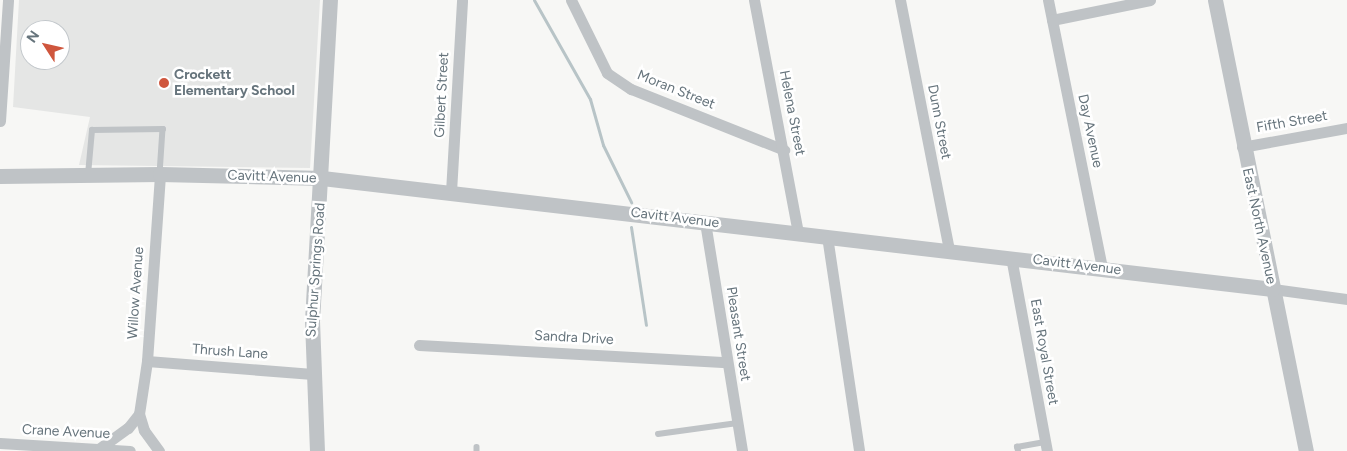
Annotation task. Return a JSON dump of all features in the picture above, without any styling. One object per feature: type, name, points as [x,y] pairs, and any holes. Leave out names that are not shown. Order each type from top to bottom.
[{"type":"street","points":[[0,122],[8,0]]},
{"type":"street","name":"Sulphur Springs Road","points":[[317,451],[312,374],[312,321],[322,178],[330,0]]},
{"type":"street","name":"Gilbert Street","points":[[451,192],[462,0]]},
{"type":"street","name":"Moran Street","points":[[571,0],[607,73],[631,89],[784,150]]},
{"type":"street","name":"Helena Street","points":[[754,0],[784,150],[798,233]]},
{"type":"street","name":"Dunn Street","points":[[900,0],[949,250]]},
{"type":"street","name":"Day Avenue","points":[[1048,0],[1102,268]]},
{"type":"street","points":[[1052,20],[1150,0]]},
{"type":"street","name":"East North Avenue","points":[[1215,0],[1242,146],[1306,451]]},
{"type":"street","name":"Fifth Street","points":[[1242,146],[1347,128]]},
{"type":"street","name":"Cavitt Avenue","points":[[0,176],[160,174],[322,178],[1102,268],[1347,300]]},
{"type":"street","name":"Willow Avenue","points":[[139,414],[147,361],[160,174]]},
{"type":"street","name":"Pleasant Street","points":[[705,222],[742,451]]},
{"type":"street","points":[[827,236],[859,451]]},
{"type":"street","name":"East Royal Street","points":[[1011,258],[1046,446]]},
{"type":"street","name":"Sandra Drive","points":[[418,345],[728,362]]},
{"type":"street","name":"Thrush Lane","points":[[147,361],[312,374]]},
{"type":"street","points":[[100,448],[128,428],[139,414]]},
{"type":"street","points":[[139,414],[144,430],[159,451]]},
{"type":"street","name":"Crane Avenue","points":[[1,443],[50,449],[100,448],[130,451]]},
{"type":"lane","points":[[88,175],[92,130],[163,129],[160,174]]},
{"type":"lane","points":[[658,434],[737,423]]},
{"type":"lane","points":[[1018,451],[1017,447],[1046,446]]},
{"type":"shaded area","name":"Crockett Elementary School","points":[[19,0],[320,0],[310,168],[79,165],[90,117],[13,107]]},
{"type":"waterway","points":[[534,0],[590,99],[603,145],[631,202]]},
{"type":"waterway","points":[[631,227],[646,325]]},
{"type":"place","name":"Crockett Elementary School","points":[[164,83]]}]
